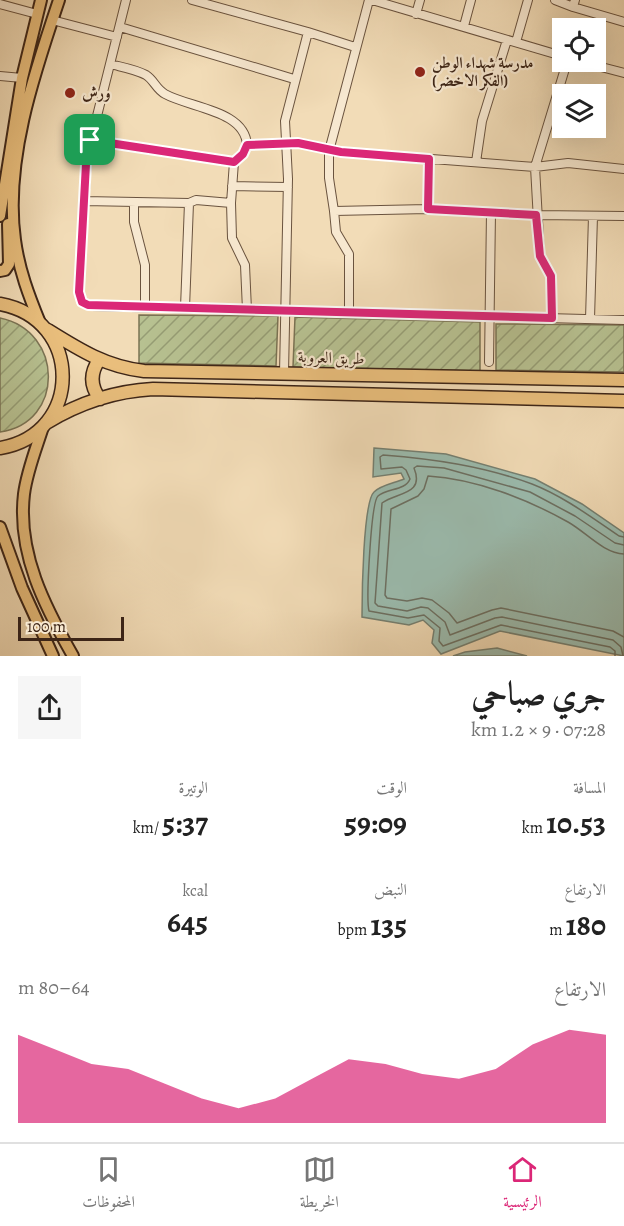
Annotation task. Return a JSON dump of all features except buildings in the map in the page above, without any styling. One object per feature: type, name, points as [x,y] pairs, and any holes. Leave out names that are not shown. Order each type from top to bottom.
[{"type":"highway","name":"طريق العروبة","points":[[0,304],[18,309],[99,360],[117,367],[144,371],[624,380]]},
{"type":"highway","points":[[43,326],[59,351],[63,376],[59,401],[44,425]]},
{"type":"highway","points":[[99,360],[94,368],[92,382],[94,391],[100,399]]},
{"type":"highway","points":[[0,448],[23,441],[44,425],[77,406],[132,391],[153,389],[624,401]]},
{"type":"main road","points":[[0,216],[22,78],[41,0]]},
{"type":"main road","points":[[0,272],[5,270],[9,264],[7,232],[26,110],[59,0]]},
{"type":"main road","points":[[12,202],[13,228],[20,267],[43,326]]},
{"type":"main road","points":[[44,425],[26,482],[23,503],[24,534],[34,574],[50,612],[73,656]]},
{"type":"main road","points":[[0,527],[26,599],[53,656]]},
{"type":"street","points":[[126,0],[90,140],[86,164],[79,292],[80,299],[85,304],[624,320]]},
{"type":"street","points":[[192,0],[356,47]]},
{"type":"street","points":[[349,312],[349,254],[336,232],[329,178],[329,151],[356,47],[371,0],[552,53]]},
{"type":"street","points":[[416,14],[420,0]]},
{"type":"street","points":[[464,26],[471,0]]},
{"type":"street","points":[[516,42],[528,0]]},
{"type":"street","points":[[555,0],[574,3],[624,22]]},
{"type":"street","points":[[0,4],[37,14]]},
{"type":"street","points":[[52,20],[117,37]]},
{"type":"street","points":[[120,27],[294,79]]},
{"type":"street","points":[[284,373],[288,187],[285,121],[308,32]]},
{"type":"street","points":[[476,162],[482,121],[507,40]]},
{"type":"street","points":[[110,64],[147,75],[154,87],[166,95],[230,118],[244,132],[247,145],[243,154],[234,162],[231,202],[233,244],[245,265],[247,310]]},
{"type":"street","points":[[606,68],[624,73]]},
{"type":"street","points":[[552,318],[551,276],[540,256],[534,167],[564,72]]},
{"type":"street","points":[[0,76],[22,78]]},
{"type":"street","points":[[90,140],[234,162]]},
{"type":"street","points":[[247,145],[298,143],[329,151],[429,159],[534,167],[568,163],[624,169]]},
{"type":"street","points":[[428,209],[429,159]]},
{"type":"street","points":[[232,186],[288,187]]},
{"type":"street","points":[[84,201],[231,202]]},
{"type":"street","points":[[134,202],[134,222],[145,265],[145,307]]},
{"type":"street","points":[[185,308],[189,203]]},
{"type":"street","points":[[334,210],[428,209],[536,215],[624,216]]},
{"type":"street","points":[[489,362],[491,212]]},
{"type":"street","points":[[590,319],[593,216]]},
{"type":"green space","points":[[139,315],[278,316],[276,366],[139,363]]},
{"type":"green space","points":[[295,317],[480,322],[480,371],[293,367]]},
{"type":"green space","points":[[0,318],[21,326],[36,340],[45,357],[48,376],[45,395],[36,412],[21,425],[0,432]]},
{"type":"green space","points":[[496,324],[624,325],[624,372],[496,370]]},
{"type":"water","points":[[374,448],[446,454],[535,479],[582,504],[624,533],[624,656],[500,631],[441,654],[432,643],[434,630],[423,620],[409,625],[362,617],[364,551],[370,499],[377,490],[404,479],[401,473],[373,477]]},
{"type":"water","points":[[497,648],[527,656],[453,656],[465,652]]},
{"type":"place","name":"مدرسة شهداء الوطن (الفكر الاخضر)","points":[[420,72]]},
{"type":"place","name":"ورش","points":[[70,93]]},
{"type":"route","points":[[90,140],[234,162],[247,150],[247,145],[285,143],[298,143],[329,151],[429,159],[428,209],[536,215],[540,256],[551,276],[552,318],[85,304],[79,292],[86,164],[90,140]]}]
